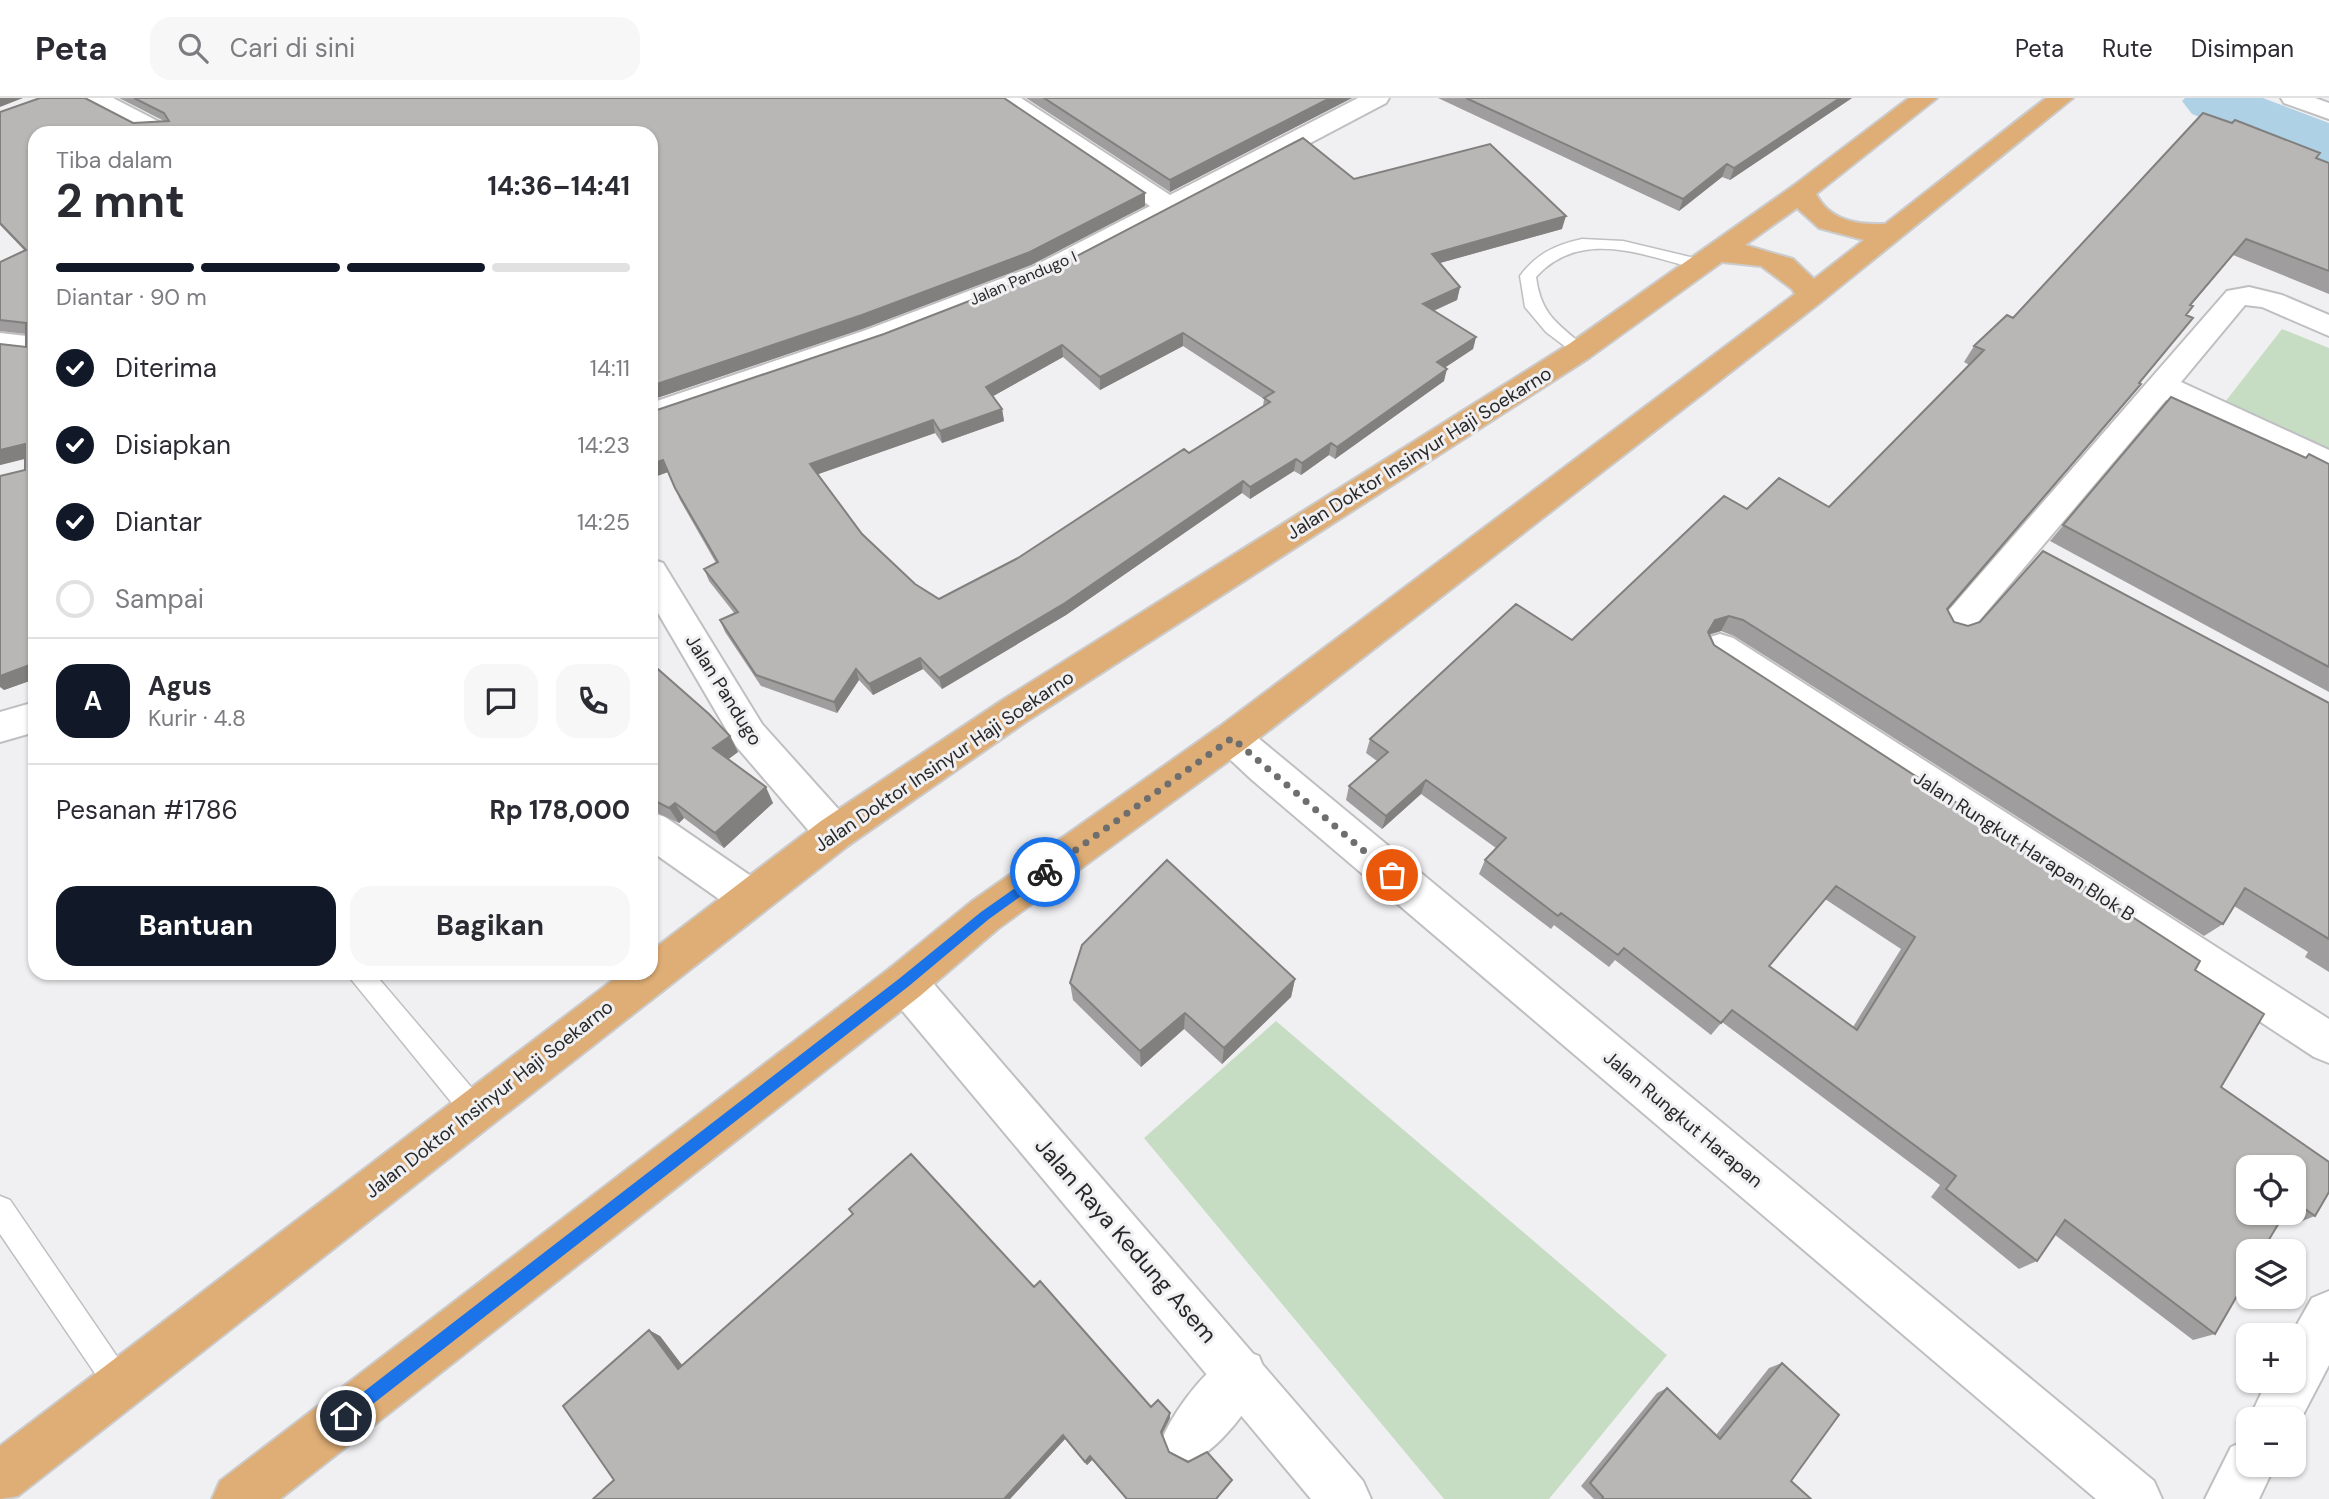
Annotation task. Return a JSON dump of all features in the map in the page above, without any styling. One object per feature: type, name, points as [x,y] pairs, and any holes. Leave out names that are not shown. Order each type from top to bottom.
[{"type":"main road","name":"Jalan Doktor Insinyur Haji Soekarno","points":[[658,969],[835,833],[1014,711],[1579,351],[1802,192],[1925,98]]},
{"type":"main road","points":[[238,1499],[905,982],[985,915],[1232,738],[1811,296],[2061,98]]},
{"type":"main road","points":[[1802,192],[1808,207],[1840,228],[1861,233],[1895,230]]},
{"type":"main road","points":[[1709,260],[1739,252],[1759,254],[1798,275],[1811,296]]},
{"type":"main road","name":"Jalan Doktor Insinyur Haji Soekarno","points":[[0,1478],[643,980]]},
{"type":"street","points":[[1004,98],[1170,207]]},
{"type":"street","name":"Jalan Pandugo I","points":[[658,412],[876,337],[1042,272],[1377,98]]},
{"type":"street","points":[[2292,98],[2329,112]]},
{"type":"street","points":[[105,100],[150,126]]},
{"type":"street","points":[[1955,626],[2037,552],[2161,385],[2237,297],[2251,295],[2269,300],[2329,327]]},
{"type":"street","points":[[0,343],[28,346]]},
{"type":"street","points":[[2161,385],[2329,463]]},
{"type":"street","name":"Jalan Pandugo","points":[[658,584],[749,735],[835,833]]},
{"type":"street","name":"Jalan Rungkut Harapan Blok B","points":[[1720,649],[2329,1043]]},
{"type":"street","points":[[0,727],[28,719]]},
{"type":"street","name":"Jalan Rungkut Harapan","points":[[1232,738],[1285,786],[2136,1499]]},
{"type":"street","points":[[658,833],[750,898]]},
{"type":"street","name":"Jalan Raya Kedung Asem","points":[[905,982],[1345,1499]]},
{"type":"street","points":[[2306,1358],[2329,1315]]},
{"type":"street","points":[[1189,1437],[1241,1374]]},
{"type":"street","points":[[2231,1499],[2243,1477]]},
{"type":"lane","points":[[1579,351],[1552,328],[1531,303],[1528,276],[1547,256],[1575,245],[1606,244],[1709,260]]},
{"type":"lane","points":[[364,980],[474,1110]]},
{"type":"lane","points":[[0,1210],[119,1384]]},
{"type":"green space","points":[[2282,329],[2329,348],[2329,449],[2225,402]]},
{"type":"green space","points":[[1276,1021],[1667,1355],[1549,1499],[1444,1499],[1144,1138]]},
{"type":"building","points":[[40,98],[85,98],[133,123],[169,121],[164,113],[134,98],[1004,98],[1145,193],[1030,252],[862,315],[658,384],[658,126],[28,126],[28,666],[0,676],[0,476],[25,470],[25,444],[0,450],[0,344],[26,347],[26,323],[0,320],[0,262],[26,250],[0,223],[0,112]]},
{"type":"building","points":[[1044,98],[1330,98],[1170,180]]},
{"type":"building","points":[[1466,98],[1840,98],[1734,168],[1727,164],[1683,199]]},
{"type":"building","points":[[2203,113],[2232,123],[2235,120],[2320,153],[2316,158],[2329,163],[2329,271],[2246,239],[2190,305],[2193,306],[2186,315],[2193,318],[2139,383],[2141,384],[1947,609],[1954,622],[1968,626],[1980,622],[2043,551],[2329,703],[2329,939],[2245,888],[2223,924],[1743,620],[1729,616],[1715,620],[1708,632],[1714,645],[2200,961],[2195,970],[2264,1014],[2221,1087],[2329,1162],[2329,1192],[2315,1216],[2306,1210],[2306,1155],[2236,1155],[2236,1225],[2278,1225],[2269,1239],[2236,1239],[2236,1298],[2215,1334],[2065,1220],[2037,1261],[1946,1189],[1956,1176],[1732,1010],[1721,1023],[1624,948],[1618,955],[1561,913],[1558,916],[1485,860],[1506,838],[1426,780],[1386,816],[1349,786],[1388,752],[1370,739],[1516,604],[1572,640],[1724,496],[1747,509],[1779,478],[1829,507],[1984,350],[1974,346],[2007,315],[2013,318]],"holes":[[[1836,886],[1915,937],[1857,1030],[1769,966]]]},
{"type":"building","points":[[1303,138],[1354,179],[1490,144],[1566,216],[1432,254],[1460,287],[1423,304],[1476,337],[1437,362],[1447,369],[1337,447],[1331,443],[1302,463],[1296,459],[1250,487],[1243,481],[1065,603],[939,678],[920,658],[869,684],[856,669],[834,702],[756,675],[720,620],[738,612],[704,569],[718,562],[675,488],[663,460],[658,462],[658,410],[884,334],[1052,269]],"holes":[[[1183,333],[1274,392],[1264,398],[1270,402],[1189,453],[1184,449],[1018,558],[939,599],[915,584],[862,534],[810,464],[933,420],[940,431],[1002,409],[986,387],[1062,345],[1100,377]]]},
{"type":"building","points":[[2171,397],[2306,458],[2309,454],[2329,464],[2329,667],[2063,525]]},
{"type":"building","points":[[658,669],[730,736],[713,748],[766,787],[715,833],[675,803],[669,808],[658,802]]},
{"type":"building","points":[[1167,860],[1295,979],[1224,1048],[1185,1013],[1140,1051],[1070,983],[1082,945]]},
{"type":"building","points":[[911,1154],[1034,1287],[1040,1281],[1151,1407],[1158,1400],[1170,1413],[1161,1432],[1169,1452],[1188,1462],[1207,1452],[1232,1480],[1216,1499],[1127,1499],[1090,1456],[1085,1462],[1063,1435],[1004,1499],[593,1499],[614,1480],[563,1406],[649,1330],[678,1369],[853,1214],[849,1209]]},
{"type":"building","points":[[1782,1363],[1839,1415],[1791,1481],[1811,1499],[1602,1499],[1590,1483],[1667,1388],[1720,1439]]},
{"type":"waterway","points":[[2214,101],[2329,146]]},
{"type":"way so far","points":[[1045,872],[1232,738],[1392,875]]},
{"type":"route","points":[[346,1416],[905,982],[985,915],[1045,872]]}]
